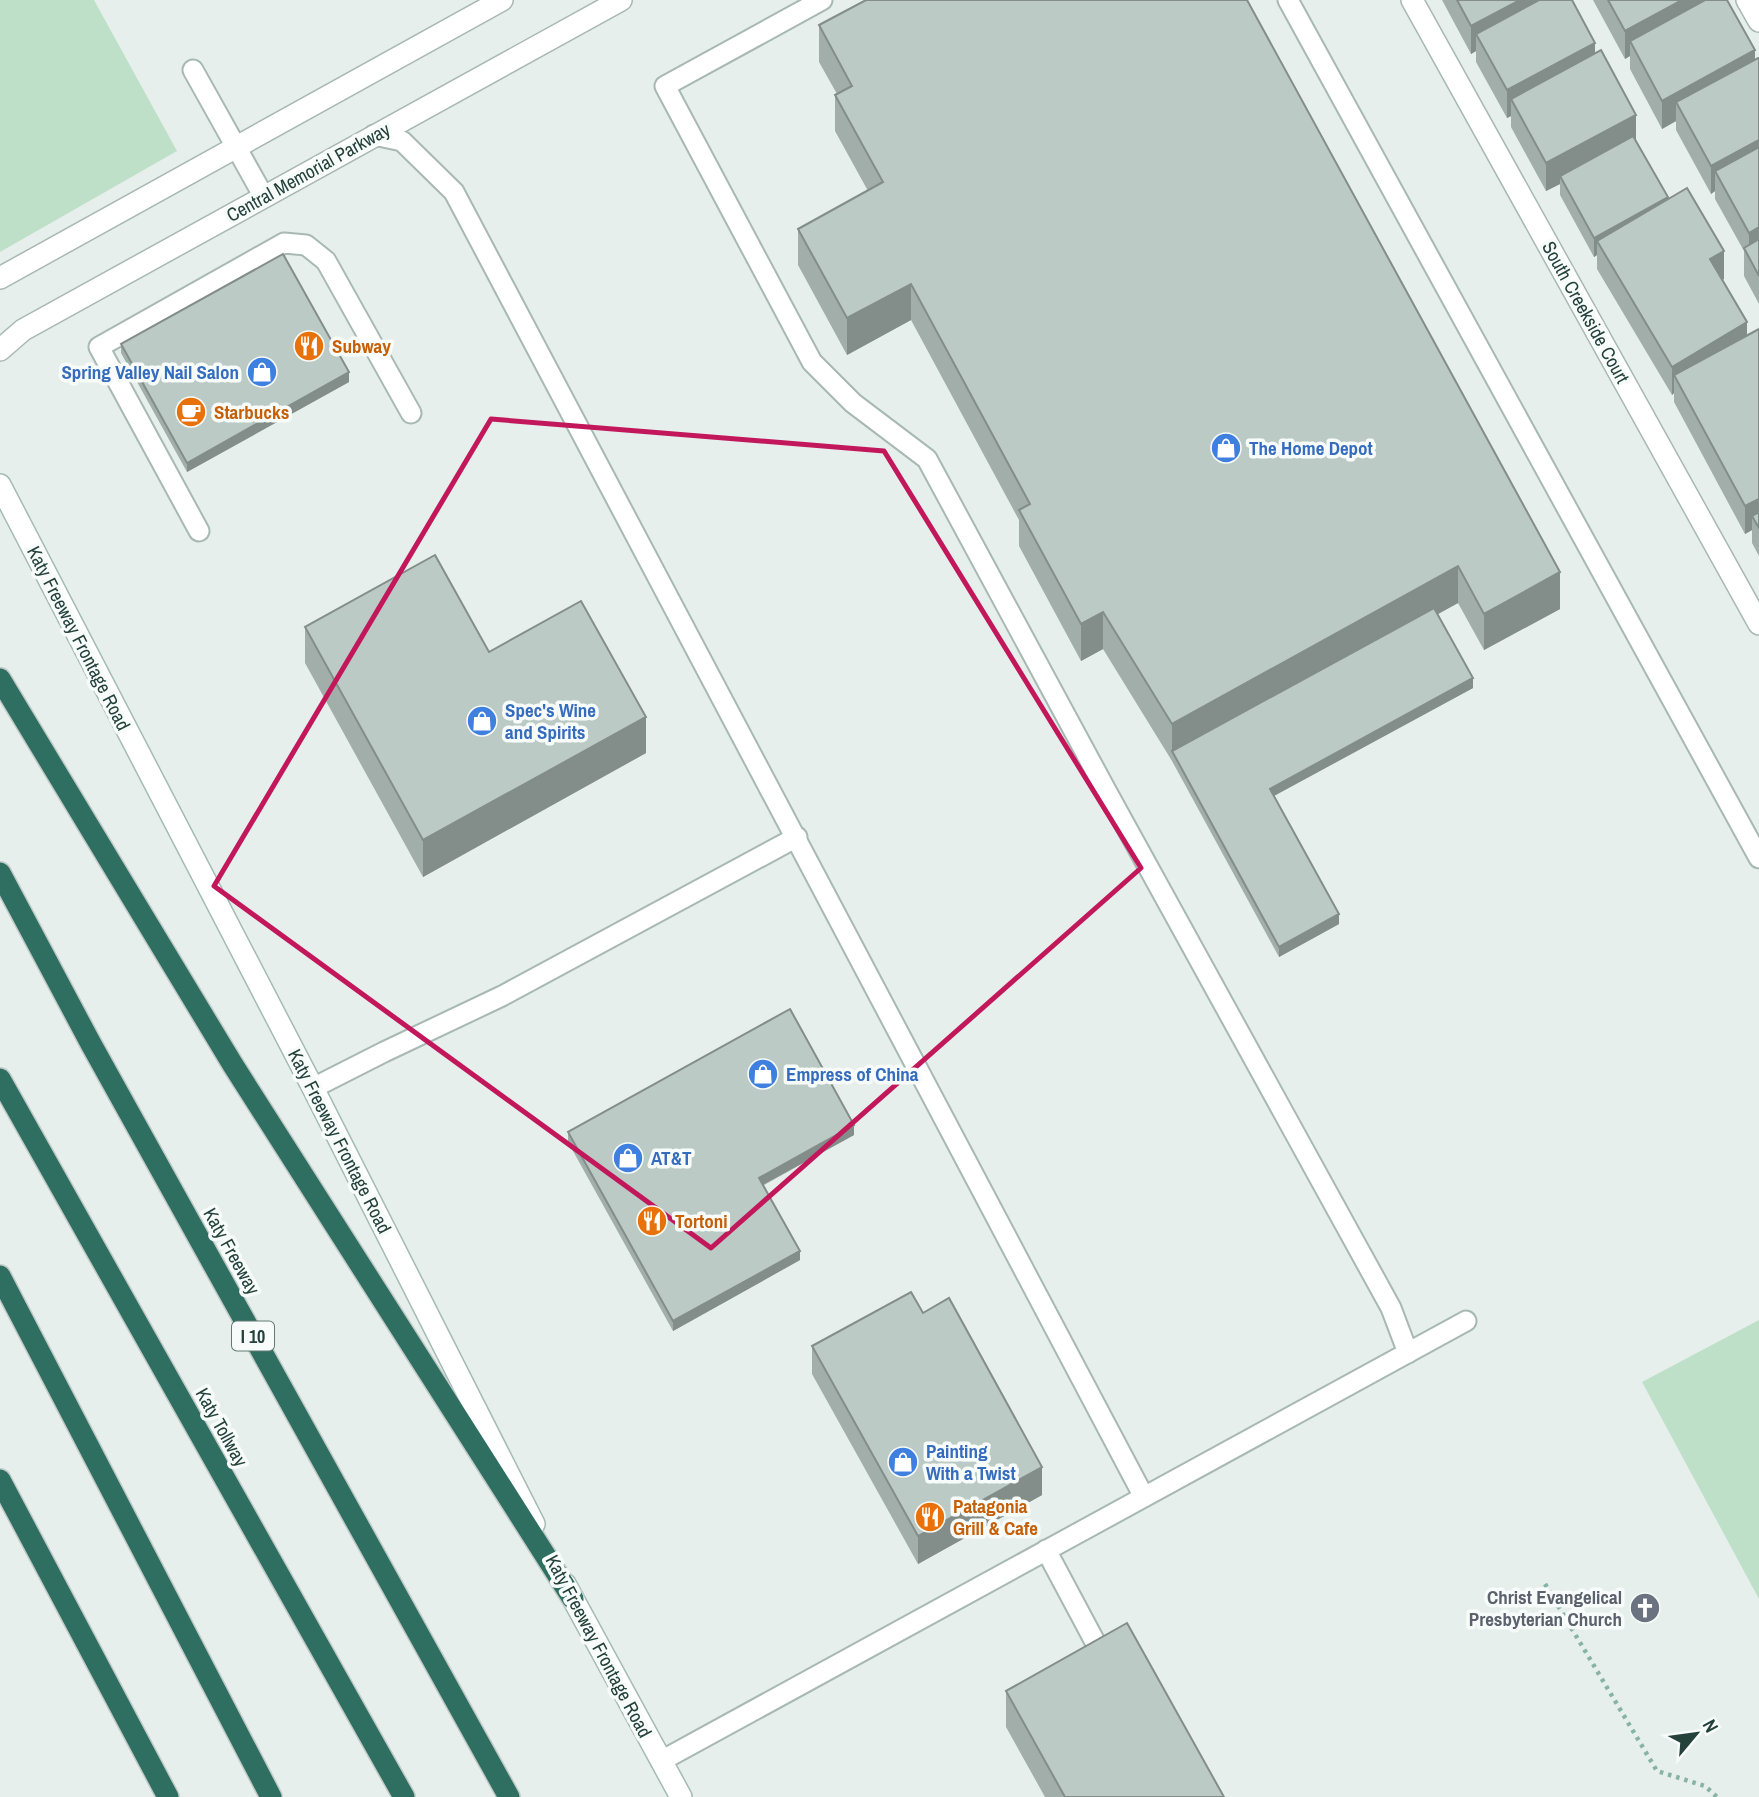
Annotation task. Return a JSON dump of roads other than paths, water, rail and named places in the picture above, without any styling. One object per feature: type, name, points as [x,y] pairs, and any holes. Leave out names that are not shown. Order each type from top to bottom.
[{"type":"highway","points":[[0,679],[233,1065],[573,1600]]},
{"type":"highway","name":"Katy Freeway","points":[[0,873],[91,1044],[509,1797]]},
{"type":"highway","name":"Katy Tollway","points":[[0,1079],[404,1797]]},
{"type":"highway","points":[[0,1276],[271,1797]]},
{"type":"highway","points":[[0,1480],[168,1797]]},
{"type":"street","points":[[0,278],[502,0]]},
{"type":"street","name":"Central Memorial Parkway","points":[[0,350],[23,330],[621,0]]},
{"type":"street","name":"South Creekside Court","points":[[1412,0],[1759,624]]},
{"type":"street","points":[[1747,0],[1759,21]]},
{"type":"street","name":"Katy Freeway Frontage Road","points":[[0,485],[313,1088],[573,1600],[681,1797]]},
{"type":"lane","points":[[822,0],[665,86],[812,362],[853,402],[927,458],[1076,736],[1391,1308],[1408,1353]]},
{"type":"lane","points":[[1288,0],[1759,858]]},
{"type":"lane","points":[[193,70],[264,197]]},
{"type":"lane","points":[[374,135],[402,141],[454,192],[1144,1497]]},
{"type":"lane","points":[[199,531],[99,347],[272,249],[284,243],[306,245],[326,261],[411,413]]},
{"type":"lane","points":[[313,1088],[502,996],[797,837]]},
{"type":"lane","points":[[661,1761],[1466,1321]]},
{"type":"lane","points":[[1046,1550],[1094,1640]]},
{"type":"place","name":"Subway","points":[[309,346]]},
{"type":"place","name":"Spring Valley Nail Salon","points":[[262,372]]},
{"type":"place","name":"Starbucks","points":[[191,412]]},
{"type":"place","name":"The Home Depot","points":[[1226,448]]},
{"type":"place","name":"Spec's Wine and Spirits","points":[[482,721]]},
{"type":"place","name":"Empress of China","points":[[763,1074]]},
{"type":"place","name":"AT&T","points":[[628,1158]]},
{"type":"place","name":"Tortoni","points":[[652,1221]]},
{"type":"place","name":"Painting With a Twist","points":[[903,1462]]},
{"type":"place","name":"Patagonia Grill & Cafe","points":[[930,1517]]},
{"type":"place","name":"Christ Evangelical Presbyterian Church","points":[[1645,1608]]}]
